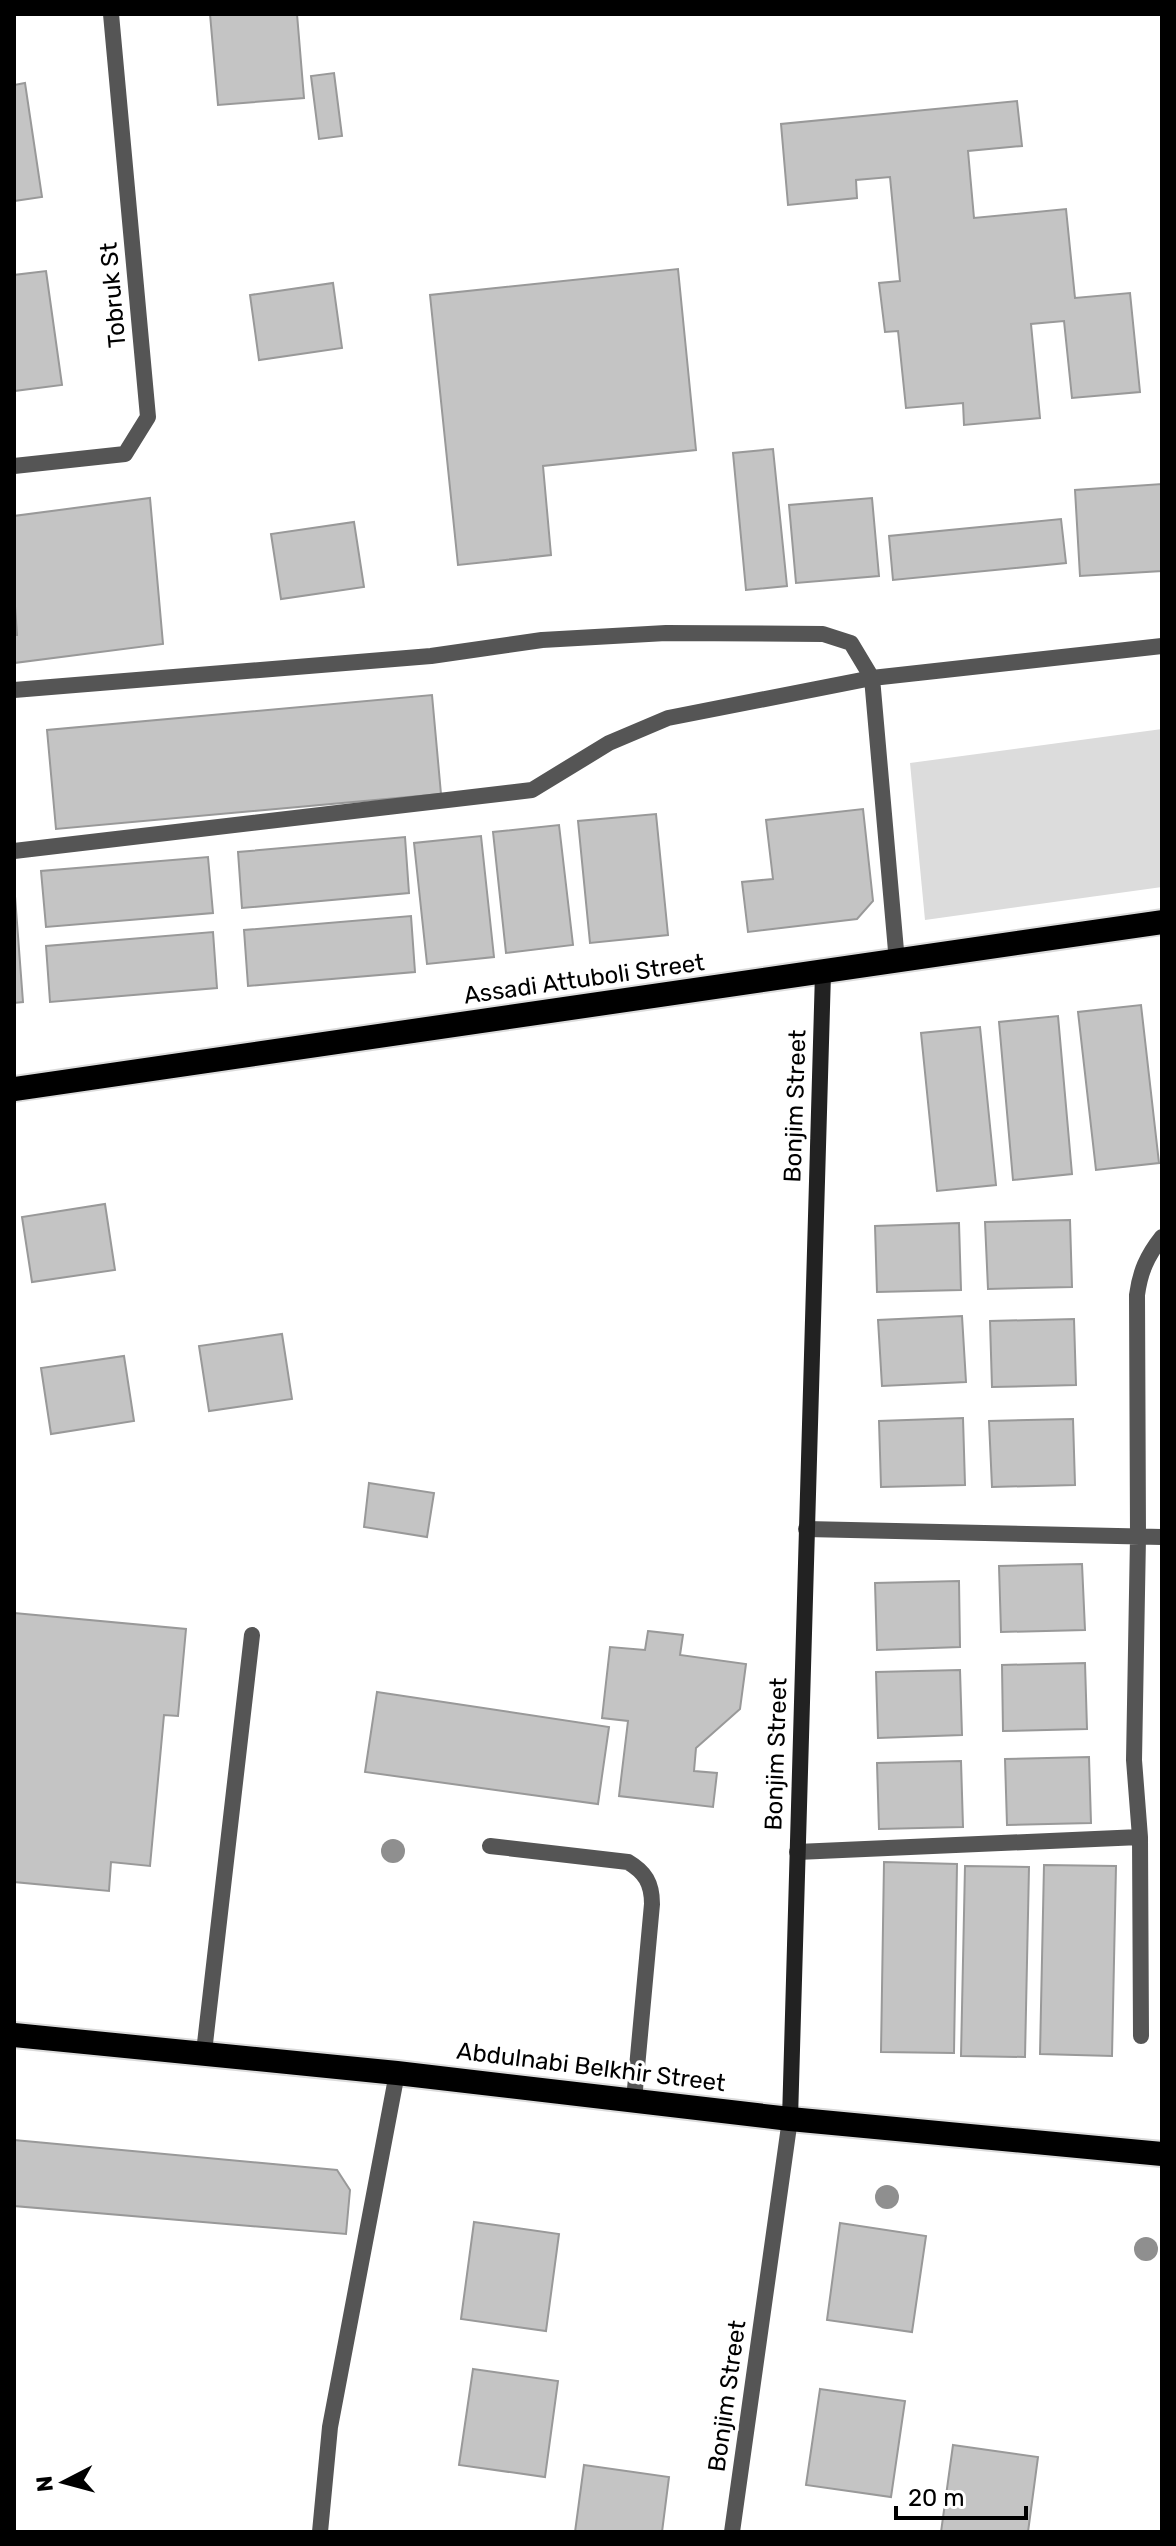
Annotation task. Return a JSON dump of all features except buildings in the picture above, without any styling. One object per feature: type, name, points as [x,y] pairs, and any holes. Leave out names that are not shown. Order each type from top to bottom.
[{"type":"highway","name":"Assadi Attuboli Street","points":[[14,1089],[1162,922]]},
{"type":"highway","name":"Abdulnabi Belkhir Street","points":[[14,2035],[204,2052],[790,2119],[1162,2154]]},
{"type":"main road","name":"Bonjim Street","points":[[790,2119],[823,973]]},
{"type":"street","name":"Tobruk St","points":[[14,466],[125,454],[148,417],[111,14]]},
{"type":"street","points":[[14,690],[431,656],[542,640],[666,633],[823,634],[851,643],[872,678],[897,962]]},
{"type":"street","points":[[14,851],[532,790],[609,743],[668,718],[872,678],[1162,646]]},
{"type":"street","points":[[1141,2036],[1140,1837],[1134,1760],[1138,1537],[1137,1295],[1140,1275],[1148,1255],[1162,1237]]},
{"type":"street","points":[[806,1529],[1162,1537]]},
{"type":"street","points":[[204,2052],[252,1635]]},
{"type":"street","points":[[797,1852],[1140,1837]]},
{"type":"street","points":[[490,1846],[628,1862],[645,1874],[652,1893],[652,1904],[634,2100]]},
{"type":"street","points":[[320,2532],[330,2427],[397,2073]]},
{"type":"street","name":"Bonjim Street","points":[[732,2532],[790,2119]]},
{"type":"shaded area","points":[[1162,729],[1162,887],[925,920],[910,763]]}]
